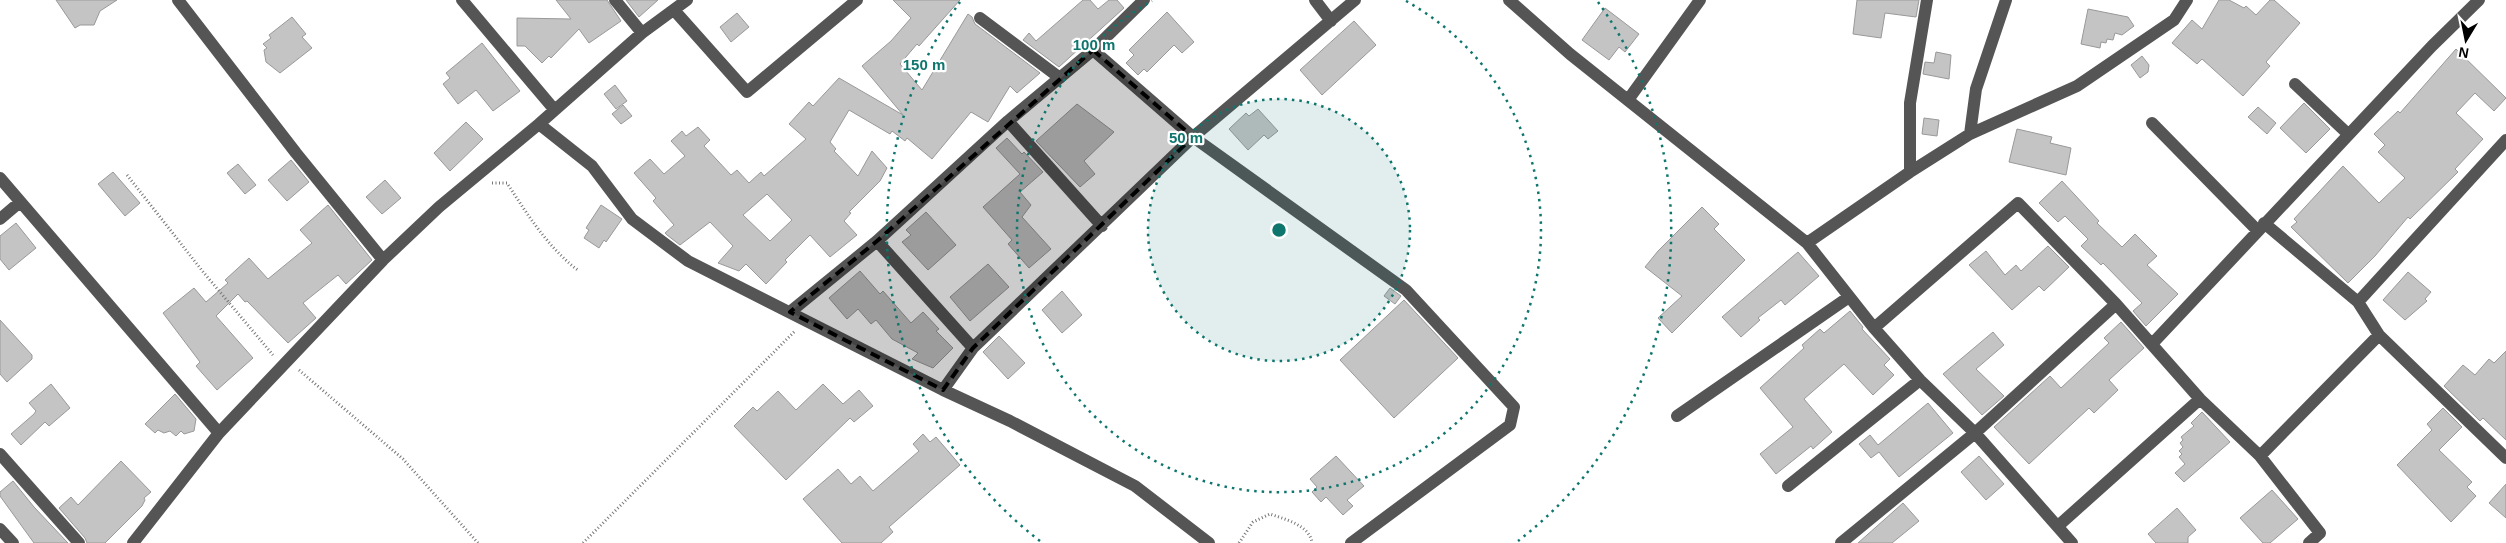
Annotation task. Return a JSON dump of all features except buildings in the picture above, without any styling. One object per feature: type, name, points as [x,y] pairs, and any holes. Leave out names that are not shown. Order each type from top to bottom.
[{"type":"street","points":[[178,0],[296,153],[383,260]]},
{"type":"street","points":[[462,0],[554,108]]},
{"type":"street","points":[[614,0],[642,32]]},
{"type":"street","points":[[133,543],[219,433],[383,260],[439,207],[539,124],[554,108],[642,32],[687,0]]},
{"type":"street","points":[[674,10],[747,92],[857,0]]},
{"type":"street","points":[[790,312],[877,241],[1008,121],[1093,50],[1144,0]]},
{"type":"street","points":[[1315,0],[1331,21]]},
{"type":"street","points":[[943,390],[973,348],[1193,137],[1355,0]]},
{"type":"street","points":[[1509,0],[1570,54],[1807,243],[1874,328],[1920,380],[1975,432],[2072,543]]},
{"type":"street","points":[[1628,100],[1700,0]]},
{"type":"street","points":[[1910,172],[1910,103],[1926,0]]},
{"type":"street","points":[[1970,134],[1976,89],[2006,0]]},
{"type":"street","points":[[1807,243],[1910,172],[1970,134],[2076,86],[2174,20],[2187,0]]},
{"type":"street","points":[[2152,344],[2348,134],[2479,0]]},
{"type":"street","points":[[980,18],[1060,78]]},
{"type":"street","points":[[1093,50],[1193,137],[1406,290],[1514,407],[1510,425],[1351,543]]},
{"type":"street","points":[[2295,84],[2348,134]]},
{"type":"street","points":[[1008,121],[1102,226]]},
{"type":"street","points":[[2152,123],[2261,227],[2358,302],[2379,335],[2506,458]]},
{"type":"street","points":[[539,124],[592,166],[632,219],[688,261],[943,390],[1010,421],[1135,486],[1209,543]]},
{"type":"street","points":[[2358,302],[2506,140]]},
{"type":"street","points":[[0,178],[219,433]]},
{"type":"street","points":[[0,219],[20,202]]},
{"type":"street","points":[[1874,328],[2018,203],[2116,304],[2200,400],[2260,456],[2320,533],[2309,543]]},
{"type":"street","points":[[877,241],[973,348]]},
{"type":"street","points":[[1676,416],[1849,297]]},
{"type":"street","points":[[1840,543],[1975,432],[2116,304]]},
{"type":"street","points":[[2260,456],[2379,335]]},
{"type":"street","points":[[1788,486],[1920,380]]},
{"type":"street","points":[[2058,526],[2200,400]]},
{"type":"street","points":[[0,454],[80,543]]},
{"type":"street","points":[[0,529],[13,543]]},
{"type":"path","points":[[127,175],[204,274],[285,363],[403,458],[478,543]]},
{"type":"path","points":[[485,186],[493,183],[507,184],[528,215],[564,261],[579,271]]},
{"type":"path","points":[[583,543],[806,320]]},
{"type":"path","points":[[1239,543],[1253,522],[1270,514],[1297,524],[1312,539],[1312,543]]},
{"type":"highlighted area","points":[[1093,50],[1193,137],[973,348],[943,390],[790,312],[877,241]]}]
